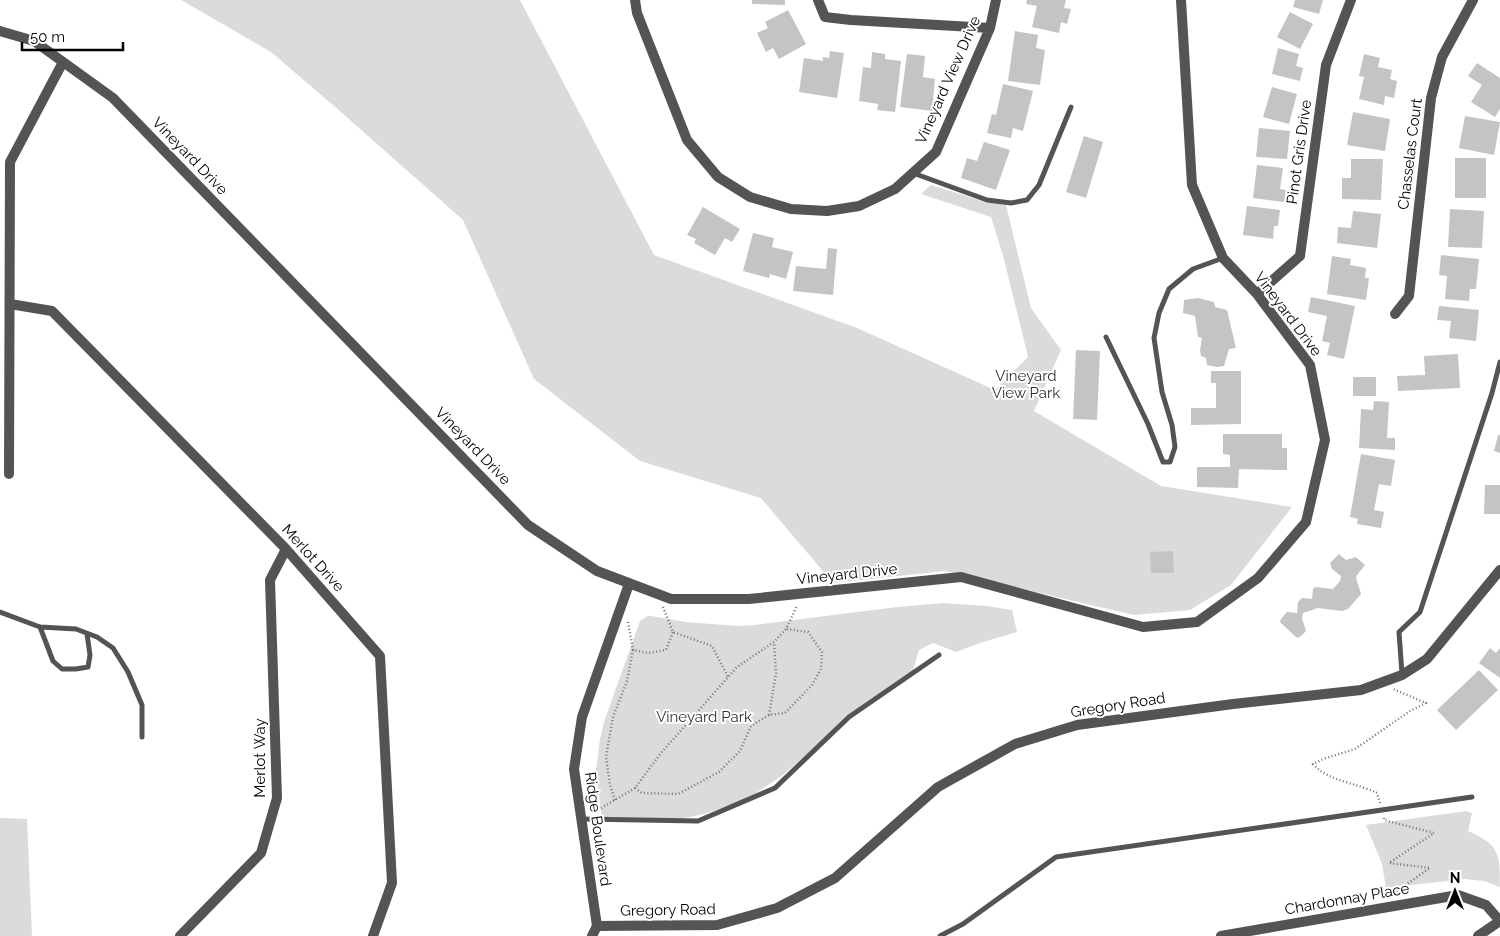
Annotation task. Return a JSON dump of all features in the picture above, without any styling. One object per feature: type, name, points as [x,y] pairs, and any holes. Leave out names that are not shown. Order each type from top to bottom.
[{"type":"street","name":"Vineyard View Drive","points":[[635,0],[637,13],[687,140],[718,177],[750,197],[792,209],[827,210],[859,206],[895,189],[936,152],[990,28],[996,0]]},
{"type":"street","points":[[818,0],[825,17],[990,28]]},
{"type":"street","name":"Vineyard Drive","points":[[0,31],[34,41],[113,98],[528,525],[596,571],[671,599],[749,599],[961,577],[1143,628],[1197,622],[1258,578],[1306,522],[1325,440],[1310,365],[1257,294],[1223,258],[1192,185],[1182,0]]},
{"type":"street","name":"Pinot Gris Drive","points":[[1257,294],[1300,256],[1326,66],[1351,0]]},
{"type":"street","name":"Chasselas Court","points":[[1394,314],[1409,296],[1431,98],[1442,57],[1473,0]]},
{"type":"street","points":[[9,474],[10,162],[63,62]]},
{"type":"street","name":"Merlot Drive","points":[[10,304],[52,311],[286,549],[380,656],[392,883],[373,936]]},
{"type":"street","name":"Merlot Way","points":[[180,936],[261,853],[277,798],[270,580],[286,549]]},
{"type":"street","name":"Gregory Road","points":[[594,931],[716,925],[777,908],[835,878],[938,787],[1015,744],[1077,724],[1361,690],[1402,675],[1427,659],[1500,570]]},
{"type":"street","name":"Ridge Boulevard","points":[[594,931],[582,819],[574,769],[582,717],[629,584]]},
{"type":"street","name":"Chardonnay Place","points":[[1220,936],[1458,895],[1486,905],[1500,921]]},
{"type":"street","points":[[1478,936],[1500,921]]},
{"type":"lane","points":[[912,173],[987,200],[1011,203],[1027,200],[1039,185],[1071,107]]},
{"type":"lane","points":[[1106,337],[1148,424],[1163,462],[1170,462],[1175,447],[1172,425],[1162,392],[1154,338],[1159,312],[1169,288],[1193,269],[1223,258]]},
{"type":"lane","points":[[1402,675],[1399,632],[1420,612],[1492,393],[1500,362]]},
{"type":"lane","points":[[0,612],[40,627],[76,629],[97,637],[113,648],[128,672],[142,705],[142,737]]},
{"type":"lane","points":[[40,627],[53,661],[62,669],[88,667],[90,656],[87,634]]},
{"type":"lane","points":[[582,819],[698,821],[775,788],[849,717],[939,655]]},
{"type":"lane","points":[[940,936],[962,924],[1056,857],[1472,797]]},
{"type":"path","points":[[582,819],[635,788],[661,753],[736,667],[774,642],[786,629],[802,594]]},
{"type":"path","points":[[660,595],[664,613],[674,632],[712,646],[728,677]]},
{"type":"path","points":[[615,800],[610,785],[606,757],[613,717],[627,681],[633,650],[623,602]]},
{"type":"path","points":[[635,788],[642,793],[678,794],[720,772],[740,751],[751,726],[769,715],[785,713],[812,685],[822,669],[822,652],[808,632],[786,629]]},
{"type":"path","points":[[633,650],[648,653],[666,650],[674,632]]},
{"type":"path","points":[[769,715],[776,673],[774,642]]},
{"type":"path","points":[[1386,681],[1394,691],[1426,702],[1355,749],[1313,764],[1318,770],[1377,793],[1384,820],[1434,833],[1390,863],[1430,868],[1387,897],[1389,907]]},
{"type":"green space","name":"Vineyard View Park","points":[[181,0],[520,0],[654,255],[857,328],[995,390],[1028,357],[1004,259],[991,217],[921,194],[931,185],[985,202],[1006,205],[1031,308],[1061,350],[1034,411],[1161,486],[1292,507],[1231,585],[1190,610],[1134,615],[945,571],[833,583],[761,498],[640,461],[534,379],[463,220],[271,52]]},
{"type":"green space","name":"Vineyard Park","points":[[943,603],[1012,610],[1017,632],[956,652],[933,643],[919,650],[912,673],[843,722],[783,775],[749,798],[691,817],[602,820],[596,771],[600,739],[604,722],[640,621],[651,616],[686,622],[737,626],[755,625]]},
{"type":"green space","points":[[1466,811],[1472,813],[1468,831],[1486,841],[1496,852],[1500,866],[1500,887],[1484,881],[1464,879],[1386,888],[1382,864],[1366,825]]},
{"type":"green space","points":[[0,818],[27,819],[32,936],[0,936]]},
{"type":"building","points":[[752,0],[785,0],[785,5],[752,4]]},
{"type":"building","points":[[1027,0],[1066,0],[1064,8],[1071,9],[1067,24],[1061,22],[1059,33],[1032,27],[1037,6],[1026,4]]},
{"type":"building","points":[[1295,0],[1323,0],[1319,14],[1293,7]]},
{"type":"building","points":[[788,10],[806,44],[779,59],[773,48],[766,52],[757,33],[768,28],[765,22]]},
{"type":"building","points":[[1290,12],[1313,24],[1300,49],[1277,37]]},
{"type":"building","points":[[1015,31],[1038,35],[1036,48],[1045,50],[1040,85],[1008,81]]},
{"type":"building","points":[[1278,48],[1299,54],[1296,66],[1303,68],[1300,81],[1272,74]]},
{"type":"building","points":[[830,51],[844,53],[837,98],[799,92],[804,58],[823,61],[823,57],[829,58]]},
{"type":"building","points":[[872,52],[885,54],[885,59],[901,61],[895,112],[877,110],[878,104],[859,101],[863,67],[871,68]]},
{"type":"building","points":[[907,54],[925,56],[923,77],[935,79],[932,111],[900,107]]},
{"type":"building","points":[[1364,54],[1380,58],[1378,67],[1392,70],[1390,79],[1397,81],[1394,98],[1385,96],[1384,105],[1359,99],[1364,77],[1359,76]]},
{"type":"building","points":[[1477,63],[1500,78],[1500,109],[1495,117],[1471,102],[1482,85],[1468,76]]},
{"type":"building","points":[[1003,84],[1033,91],[1023,131],[1013,128],[1011,138],[987,133],[992,114],[996,115]]},
{"type":"building","points":[[1272,87],[1297,94],[1289,124],[1263,117]]},
{"type":"building","points":[[1353,112],[1390,119],[1385,151],[1347,145]]},
{"type":"building","points":[[1465,116],[1500,122],[1494,155],[1459,148]]},
{"type":"building","points":[[1259,128],[1290,131],[1287,159],[1256,157]]},
{"type":"building","points":[[1084,136],[1103,142],[1086,198],[1066,192]]},
{"type":"building","points":[[984,142],[1010,150],[996,190],[961,178],[967,158],[977,161]]},
{"type":"building","points":[[1455,158],[1486,158],[1486,198],[1455,198]]},
{"type":"building","points":[[1351,159],[1383,159],[1381,200],[1342,199],[1342,178],[1351,178]]},
{"type":"building","points":[[1257,165],[1283,168],[1280,189],[1286,190],[1284,202],[1253,198]]},
{"type":"building","points":[[1247,206],[1280,210],[1278,226],[1274,226],[1273,239],[1243,235]]},
{"type":"building","points":[[703,207],[740,229],[732,242],[725,238],[715,255],[694,243],[696,239],[687,235]]},
{"type":"building","points":[[1450,209],[1484,211],[1482,248],[1448,247]]},
{"type":"building","points":[[1353,211],[1381,214],[1377,248],[1337,243],[1338,227],[1351,228]]},
{"type":"building","points":[[753,233],[774,238],[772,247],[793,252],[786,279],[770,274],[769,278],[743,271]]},
{"type":"building","points":[[828,248],[837,249],[833,295],[793,291],[796,266],[826,269]]},
{"type":"building","points":[[1441,255],[1479,259],[1476,289],[1470,289],[1469,301],[1445,299],[1447,276],[1439,275]]},
{"type":"building","points":[[1332,256],[1351,259],[1350,265],[1366,268],[1365,278],[1369,278],[1366,300],[1327,294]]},
{"type":"building","points":[[1311,297],[1355,306],[1344,359],[1327,355],[1330,343],[1322,341],[1327,316],[1308,312]]},
{"type":"building","points":[[1198,298],[1214,302],[1215,307],[1227,310],[1236,348],[1229,349],[1224,366],[1207,365],[1206,358],[1201,356],[1202,338],[1198,337],[1195,316],[1183,313],[1184,300]]},
{"type":"building","points":[[1439,306],[1479,310],[1476,341],[1449,338],[1451,321],[1437,320]]},
{"type":"building","points":[[1076,350],[1100,351],[1097,420],[1073,419]]},
{"type":"building","points":[[1458,354],[1460,388],[1398,391],[1397,376],[1425,375],[1424,356]]},
{"type":"building","points":[[1211,371],[1241,371],[1241,424],[1191,425],[1191,408],[1216,408],[1216,383],[1211,383]]},
{"type":"building","points":[[1353,377],[1376,377],[1376,396],[1353,396]]},
{"type":"building","points":[[1374,401],[1389,402],[1387,438],[1395,438],[1395,450],[1359,448],[1361,409],[1373,410]]},
{"type":"building","points":[[1223,434],[1282,434],[1282,448],[1287,448],[1287,470],[1239,469],[1238,488],[1197,487],[1197,467],[1230,467],[1230,455],[1223,454]]},
{"type":"building","points":[[1498,435],[1500,435],[1500,453],[1494,451]]},
{"type":"building","points":[[1361,454],[1395,460],[1391,486],[1379,484],[1374,510],[1384,512],[1381,528],[1357,524],[1358,519],[1350,517]]},
{"type":"building","points":[[1485,485],[1500,485],[1500,514],[1484,514]]},
{"type":"building","points":[[1173,551],[1174,573],[1151,573],[1150,552]]},
{"type":"building","points":[[1339,554],[1346,560],[1356,557],[1365,565],[1356,578],[1361,594],[1348,609],[1342,611],[1318,608],[1303,613],[1302,618],[1306,631],[1297,638],[1280,622],[1281,619],[1287,612],[1297,613],[1298,602],[1302,598],[1312,599],[1315,587],[1333,589],[1340,581],[1341,576],[1332,569],[1330,563]]},
{"type":"building","points":[[1490,648],[1496,653],[1500,648],[1500,678],[1479,663]]},
{"type":"building","points":[[1479,670],[1498,690],[1456,730],[1437,710]]}]
